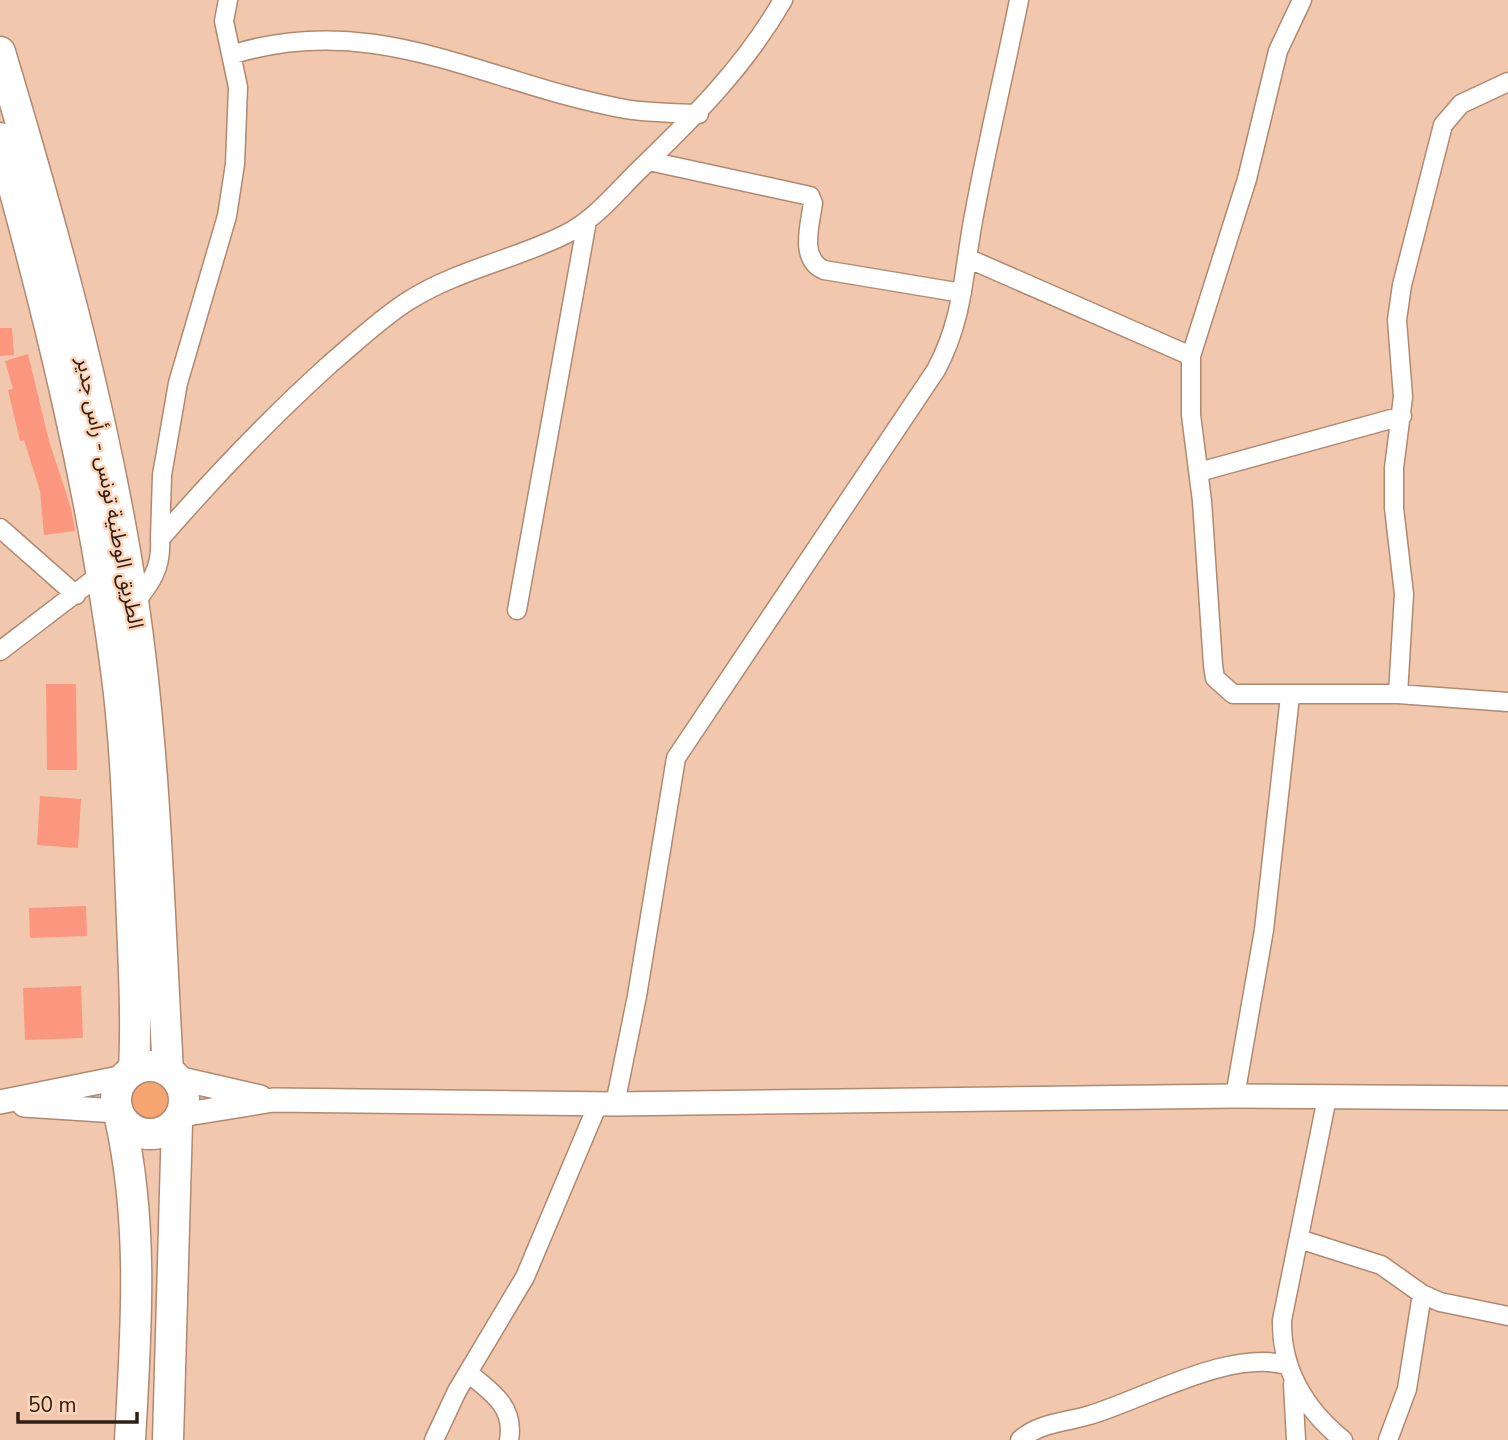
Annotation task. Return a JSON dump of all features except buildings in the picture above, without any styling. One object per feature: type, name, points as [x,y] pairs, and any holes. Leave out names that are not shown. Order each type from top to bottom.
[{"type":"highway","name":"الطريق الوطنية تونس - رأس جدير","points":[[0,52],[9,117],[92,387],[133,605],[151,769],[172,1075]]},
{"type":"highway","name":"الطريق الوطنية تونس - رأس جدير","points":[[0,138],[65,387],[102,573],[116,672],[124,760],[136,1031],[129,1073]]},
{"type":"highway","points":[[130,1440],[138,1287],[132,1182],[118,1114],[118,1087],[129,1073],[157,1066],[172,1075],[184,1100],[179,1118],[168,1440]]},
{"type":"highway","points":[[118,1114],[127,1127],[148,1135],[159,1134],[179,1118]]},
{"type":"street","points":[[133,605],[154,579],[161,556],[162,475],[178,383],[227,216],[238,87],[224,21],[228,0]]},
{"type":"street","points":[[160,539],[235,454],[379,321],[446,280],[543,245],[587,221],[699,114],[732,76],[783,0]]},
{"type":"street","points":[[434,1440],[468,1373],[525,1277],[606,1104],[637,996],[676,758],[936,370],[955,331],[1019,0]]},
{"type":"street","points":[[1302,0],[1278,51],[1247,179],[1191,356],[1191,415],[1199,472],[1215,678],[1233,694],[1398,694],[1508,702]]},
{"type":"street","points":[[233,54],[286,41],[352,39],[393,45],[566,95],[626,109],[699,114]]},
{"type":"street","points":[[1398,694],[1404,594],[1395,518],[1394,468],[1402,416],[1396,320],[1402,285],[1443,125],[1461,104],[1508,82]]},
{"type":"street","points":[[649,161],[810,196],[813,202],[809,254],[814,265],[824,270],[962,293]]},
{"type":"street","points":[[517,610],[587,221]]},
{"type":"street","points":[[967,258],[1191,356]]},
{"type":"street","points":[[1199,472],[1402,416]]},
{"type":"street","points":[[0,528],[76,595]]},
{"type":"street","points":[[0,651],[102,573]]},
{"type":"street","points":[[1235,1096],[1264,930],[1290,696]]},
{"type":"street","points":[[0,1103],[129,1073]]},
{"type":"street","points":[[172,1075],[274,1100]]},
{"type":"street","points":[[179,1118],[274,1100],[606,1104],[1235,1096],[1508,1098]]},
{"type":"street","points":[[1296,1440],[1290,1372],[1282,1339],[1282,1320],[1327,1098]]},
{"type":"street","points":[[0,1103],[118,1114]]},
{"type":"street","points":[[1298,1239],[1381,1265],[1422,1294],[1440,1302],[1508,1316]]},
{"type":"street","points":[[1388,1440],[1407,1389],[1422,1294]]},
{"type":"street","points":[[1020,1440],[1035,1430],[1090,1415],[1216,1370],[1254,1363],[1290,1372],[1316,1415],[1343,1440]]},
{"type":"street","points":[[468,1373],[504,1404],[512,1439]]},
{"type":"shaded area","points":[[149,1077],[166,1084],[173,1101],[166,1118],[149,1125],[132,1118],[125,1101],[132,1084]]}]
